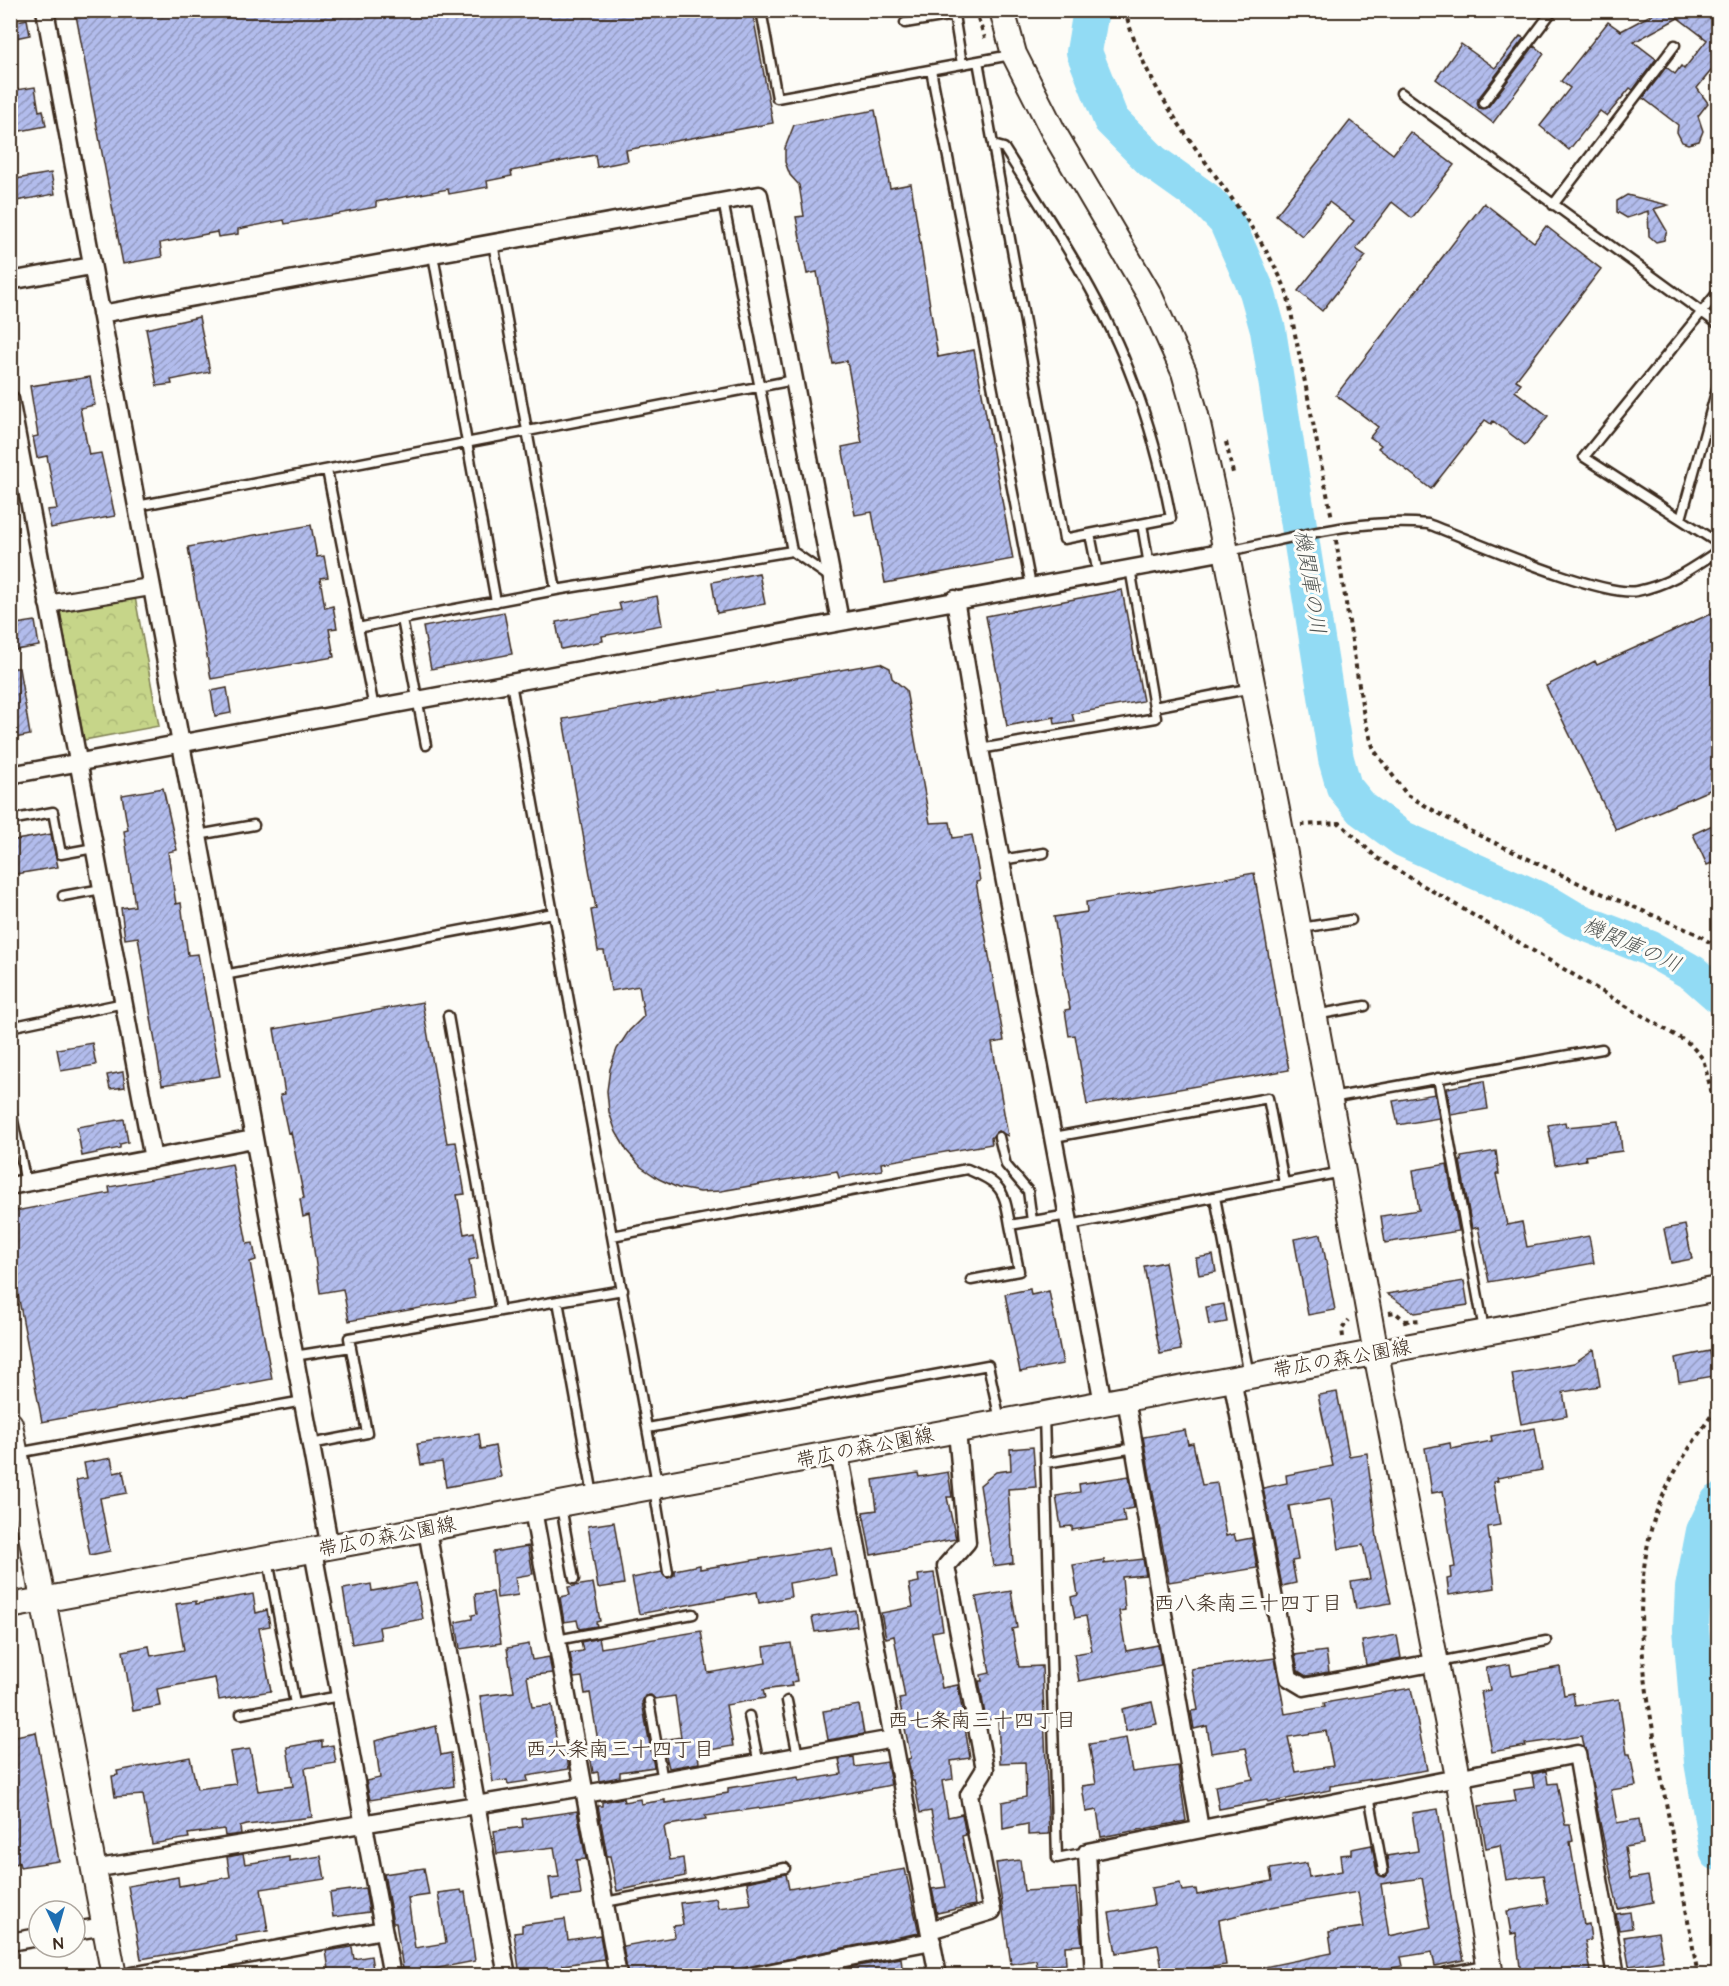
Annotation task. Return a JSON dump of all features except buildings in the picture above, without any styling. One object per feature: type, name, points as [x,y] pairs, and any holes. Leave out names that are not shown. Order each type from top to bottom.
[{"type":"street","points":[[45,10],[150,587],[303,1401],[340,1696],[392,1976]]},
{"type":"street","points":[[1002,10],[1004,56],[1053,131],[1149,294],[1184,372],[1226,551],[1315,1015],[1376,1353],[1437,1662],[1491,1972],[1447,1976]]},
{"type":"street","points":[[101,314],[759,195],[840,621]]},
{"type":"street","points":[[10,281],[92,266]]},
{"type":"street","points":[[10,399],[153,1159]]},
{"type":"street","points":[[10,775],[955,599],[1226,551]]},
{"type":"street","points":[[48,604],[150,587]]},
{"type":"street","points":[[955,599],[980,749],[1070,1220],[1115,1401],[1135,1448],[1200,1829]]},
{"type":"street","points":[[18,1184],[253,1139]]},
{"type":"street","name":"帯広の森公園線","points":[[10,1606],[1719,1289]]},
{"type":"street","points":[[1241,1377],[1289,1678],[1304,1687],[1437,1662]]},
{"type":"street","points":[[10,1424],[114,1976]]},
{"type":"street","points":[[752,1976],[931,1936],[992,1911],[969,1795],[985,1768],[946,1566],[967,1542],[957,1431]]},
{"type":"street","points":[[839,1453],[938,1976]]},
{"type":"street","points":[[533,1510],[618,1976]]},
{"type":"street","points":[[427,1530],[507,1976]]},
{"type":"street","points":[[93,1869],[476,1805],[663,1781],[893,1739]]},
{"type":"street","points":[[1094,1976],[1087,1852],[1577,1754],[1616,1976]]},
{"type":"street","points":[[87,1929],[104,1926]]},
{"type":"street","points":[[131,1976],[383,1930]]},
{"type":"street","points":[[10,1942],[27,1939]]},
{"type":"lane","points":[[761,10],[777,98],[1004,56]]},
{"type":"lane","points":[[1483,102],[1553,10]]},
{"type":"lane","points":[[905,23],[954,15],[962,64]]},
{"type":"lane","points":[[1553,205],[1675,45]]},
{"type":"lane","points":[[978,61],[993,145],[1064,539],[1171,518],[1162,472],[1132,379],[1089,290],[1040,203],[1004,148],[993,145]]},
{"type":"lane","points":[[931,70],[1031,586]]},
{"type":"lane","points":[[1401,93],[1719,324]]},
{"type":"lane","points":[[723,201],[792,551]]},
{"type":"lane","points":[[493,243],[556,590]]},
{"type":"lane","points":[[433,255],[496,602]]},
{"type":"lane","points":[[1719,292],[1584,457],[1719,543]]},
{"type":"lane","points":[[137,506],[794,380]]},
{"type":"lane","points":[[1681,519],[1719,386]]},
{"type":"lane","points":[[327,470],[374,708]]},
{"type":"lane","points":[[1226,551],[1323,532],[1400,521],[1428,524],[1601,588],[1634,592],[1670,582],[1719,551]]},
{"type":"lane","points":[[1142,524],[1149,565]]},
{"type":"lane","points":[[1090,534],[1098,574]]},
{"type":"lane","points":[[358,628],[556,590],[792,551],[832,578]]},
{"type":"lane","points":[[980,749],[1156,718],[1130,568]]},
{"type":"lane","points":[[402,619],[426,745]]},
{"type":"lane","points":[[511,683],[648,1428],[669,1572]]},
{"type":"lane","points":[[1154,707],[1253,688]]},
{"type":"lane","points":[[10,820],[53,812],[61,854],[94,848]]},
{"type":"lane","points":[[198,835],[254,825]]},
{"type":"lane","points":[[1001,860],[1044,854]]},
{"type":"lane","points":[[63,896],[102,889]]},
{"type":"lane","points":[[224,975],[553,913]]},
{"type":"lane","points":[[1298,928],[1351,920]]},
{"type":"lane","points":[[10,1027],[123,1004]]},
{"type":"lane","points":[[1315,1015],[1365,1006]]},
{"type":"lane","points":[[448,1016],[500,1311]]},
{"type":"lane","points":[[1329,1099],[1602,1049]]},
{"type":"lane","points":[[1438,1078],[1484,1333]]},
{"type":"lane","points":[[1054,1137],[1268,1098],[1284,1183]]},
{"type":"lane","points":[[10,1106],[18,1184]]},
{"type":"lane","points":[[999,1137],[1006,1165],[1028,1191],[1032,1221]]},
{"type":"lane","points":[[612,1236],[967,1169],[987,1178],[1005,1196],[1019,1271],[971,1280]]},
{"type":"lane","points":[[1010,1225],[1032,1221],[1070,1220],[1215,1197],[1343,1172]]},
{"type":"lane","points":[[1215,1197],[1241,1377]]},
{"type":"lane","points":[[310,1444],[367,1433],[349,1338],[623,1290]]},
{"type":"lane","points":[[558,1301],[593,1499]]},
{"type":"lane","points":[[294,1356],[351,1347]]},
{"type":"lane","points":[[648,1428],[988,1365],[1000,1423]]},
{"type":"lane","points":[[16,1454],[303,1401]]},
{"type":"lane","points":[[1044,1415],[1057,1858],[1087,1852]]},
{"type":"lane","points":[[1046,1463],[1135,1448]]},
{"type":"lane","points":[[561,1505],[574,1579]]},
{"type":"lane","points":[[267,1559],[295,1704]]},
{"type":"lane","points":[[557,1640],[693,1614]]},
{"type":"lane","points":[[1437,1662],[1546,1641]]},
{"type":"lane","points":[[241,1714],[340,1696]]},
{"type":"lane","points":[[649,1701],[663,1781]]},
{"type":"lane","points":[[787,1701],[798,1756]]},
{"type":"lane","points":[[749,1716],[759,1764]]},
{"type":"lane","points":[[1369,1795],[1383,1870]]},
{"type":"lane","points":[[605,1902],[785,1868]]},
{"type":"path","points":[[975,10],[1004,56]]},
{"type":"path","points":[[1300,825],[1340,823],[1377,858],[1690,1044],[1703,1059],[1719,1117]]},
{"type":"path","points":[[1346,1309],[1348,1320]]},
{"type":"path","points":[[1698,1976],[1646,1695],[1639,1636],[1649,1536],[1659,1505],[1681,1460],[1719,1406]]},
{"type":"green space","points":[[135,597],[159,726],[84,740],[60,611]]},
{"type":"waterway","name":"機関庫の川","points":[[1091,10],[1084,52],[1111,120],[1153,162],[1205,199],[1226,221],[1257,291],[1268,330],[1336,759],[1344,787],[1362,809],[1403,839],[1549,904],[1574,919],[1649,948],[1693,973],[1718,995]]},
{"type":"waterway","name":"機関庫の川","points":[[1718,1502],[1704,1531],[1693,1588],[1691,1629],[1702,1762],[1718,1853]]},
{"type":"district","name":"西八条南三十四丁目","points":[[1248,1603]]},
{"type":"district","name":"西七条南三十四丁目","points":[[982,1720]]},
{"type":"district","name":"西六条南三十四丁目","points":[[620,1749]]}]
